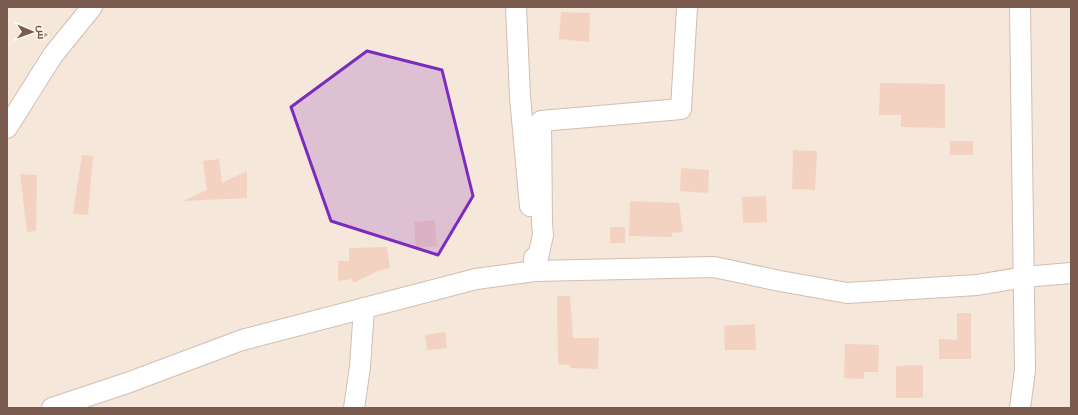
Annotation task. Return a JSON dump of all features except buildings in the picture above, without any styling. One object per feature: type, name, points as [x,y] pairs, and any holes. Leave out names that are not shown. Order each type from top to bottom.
[{"type":"street","points":[[7,128],[54,55],[92,7]]},
{"type":"street","points":[[516,7],[520,96],[535,271]]},
{"type":"street","points":[[535,271],[543,235],[541,121],[681,110],[687,7]]},
{"type":"street","points":[[1020,7],[1025,370],[1020,408]]},
{"type":"street","points":[[52,408],[128,383],[242,340],[476,279],[535,271],[714,267],[780,282],[847,293],[977,285],[1024,277],[1071,273]]},
{"type":"street","points":[[354,408],[360,367],[364,308]]},
{"type":"highlighted area","points":[[367,51],[442,70],[473,196],[438,255],[331,221],[291,107]]},
{"type":"shaded area","points":[[7,7],[1071,7],[1071,408],[7,408]]}]
